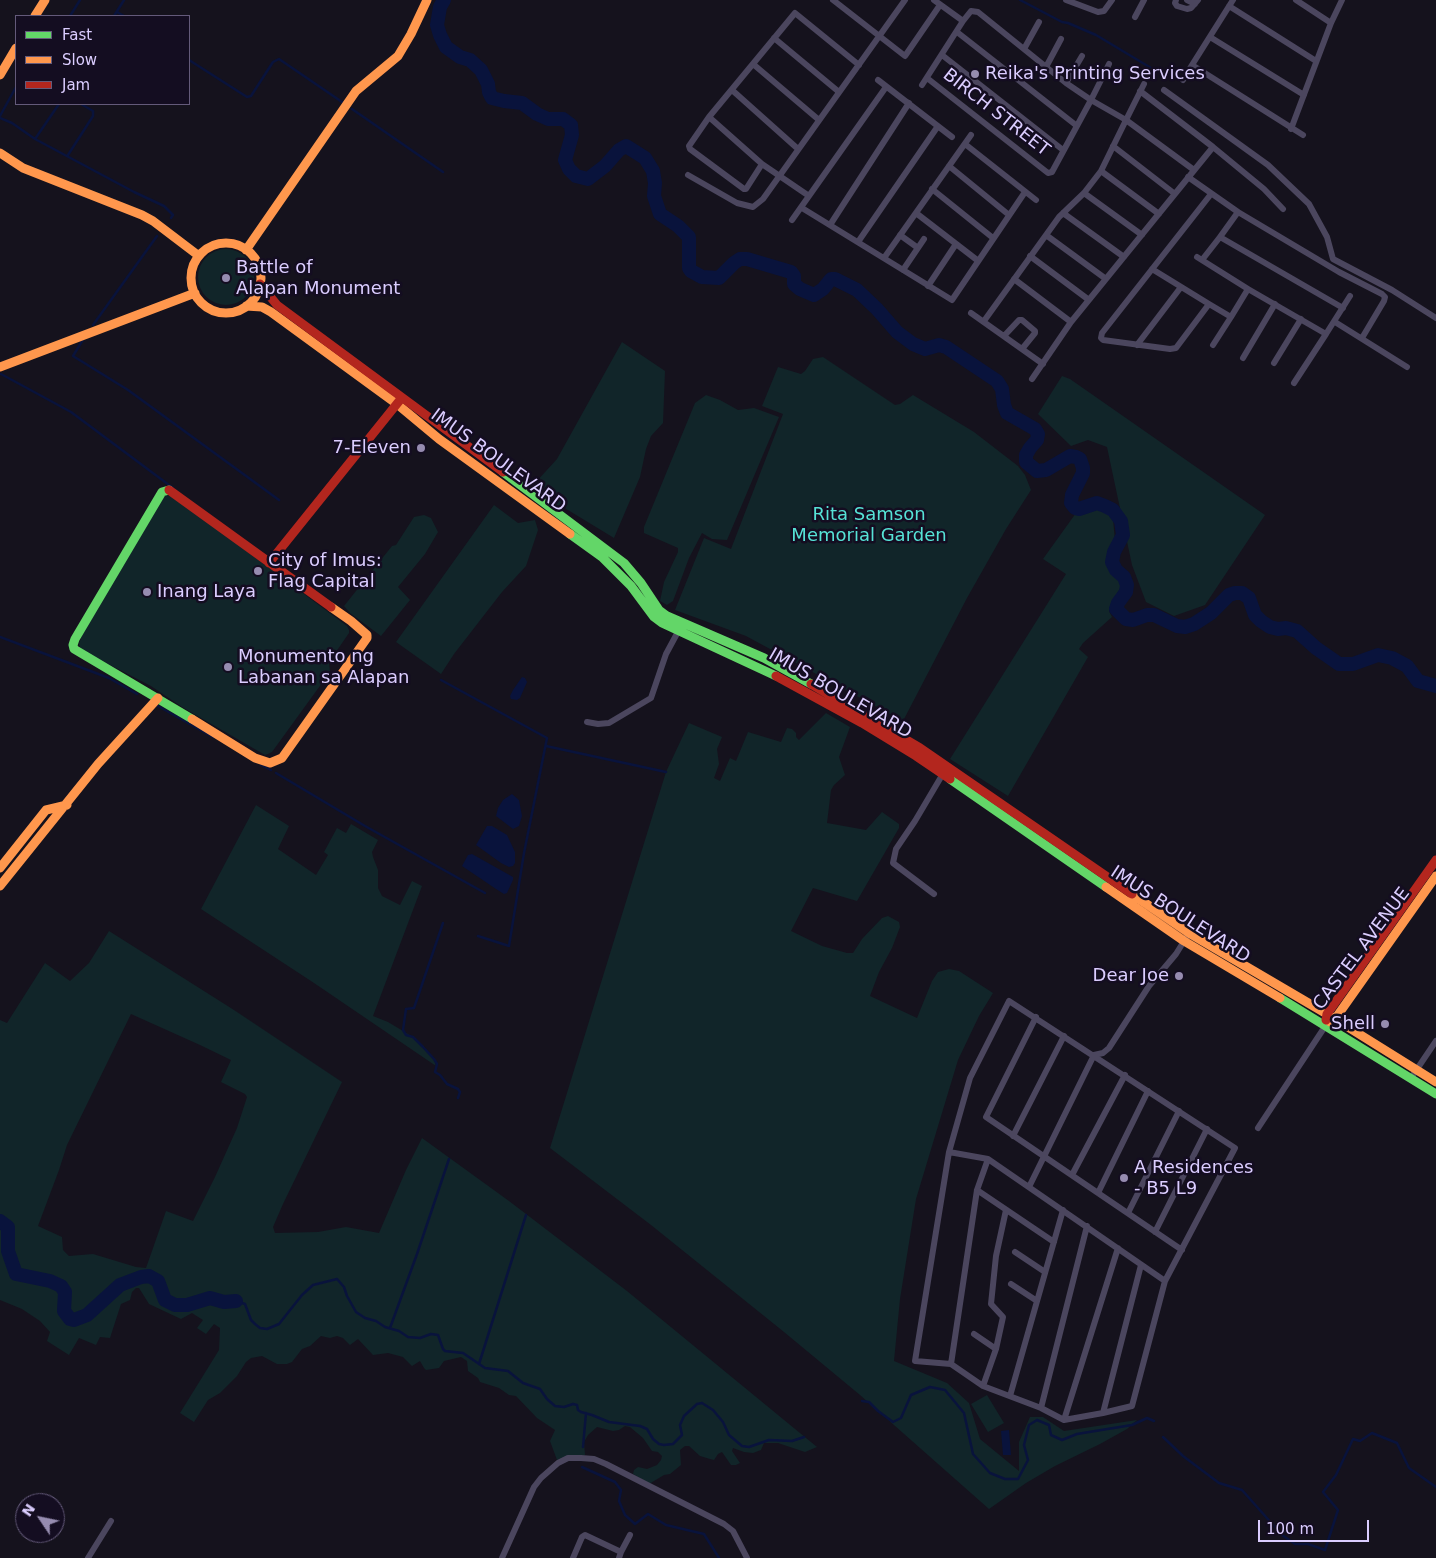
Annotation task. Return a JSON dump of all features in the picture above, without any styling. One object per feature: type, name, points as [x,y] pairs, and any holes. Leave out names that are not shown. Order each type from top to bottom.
[{"type":"main road","points":[[36,15],[45,0]]},
{"type":"main road","points":[[246,250],[352,96],[364,83],[398,56],[427,0]]},
{"type":"main road","points":[[0,75],[15,50]]},
{"type":"main road","points":[[0,152],[12,162],[31,171],[142,215],[199,256]]},
{"type":"main road","points":[[219,244],[234,244],[246,250],[260,270],[260,284],[252,300],[235,312],[224,313],[214,311],[201,302],[195,293],[191,276],[199,256],[211,246],[219,244]]},
{"type":"main road","name":"IMUS BOULEVARD","points":[[260,284],[277,305],[399,401],[439,439],[602,557],[631,586],[654,617],[662,623],[681,627],[762,663],[944,770],[1186,937],[1326,1025],[1414,1074],[1436,1082]]},
{"type":"main road","points":[[0,366],[195,293]]},
{"type":"main road","name":"IMUS BOULEVARD","points":[[246,306],[262,307],[271,312],[399,401]]},
{"type":"main road","points":[[269,563],[399,401]]},
{"type":"main road","points":[[169,490],[175,493],[269,563],[350,621],[366,633],[367,636],[282,758],[276,762],[270,763],[255,758],[158,698],[75,650],[73,645],[75,639],[162,492],[169,490]]},
{"type":"main road","points":[[0,886],[68,804],[98,764],[158,698]]},
{"type":"main road","points":[[0,868],[46,810],[68,804]]},
{"type":"main road","name":"CASTEL AVENUE","points":[[1326,1025],[1436,860]]},
{"type":"main road","name":"CASTEL AVENUE","points":[[1331,1017],[1436,876]]},
{"type":"main road","name":"IMUS BOULEVARD","points":[[1186,937],[1331,1017],[1414,1074],[1436,1094]]},
{"type":"street","points":[[688,175],[737,203],[753,207],[763,199],[838,92],[880,37],[904,0]]},
{"type":"street","points":[[1066,0],[1098,12],[1104,11],[1112,0]]},
{"type":"street","points":[[1136,17],[1144,0]]},
{"type":"street","points":[[1176,0],[1177,6],[1187,9],[1196,2]]},
{"type":"street","points":[[1186,0],[1196,2]]},
{"type":"street","points":[[1183,80],[1233,0]]},
{"type":"street","points":[[1296,0],[1304,2],[1331,23]]},
{"type":"street","points":[[1291,129],[1331,23],[1342,0]]},
{"type":"street","points":[[838,1],[905,56],[937,2],[963,21]]},
{"type":"street","points":[[1229,6],[1316,61]]},
{"type":"street","points":[[762,164],[746,189],[744,189],[690,149],[689,146],[709,118],[796,12],[859,66]]},
{"type":"street","points":[[922,85],[963,21],[971,12],[978,12],[1066,83],[1126,120],[1194,170]]},
{"type":"street","points":[[1024,49],[1039,22]]},
{"type":"street","points":[[957,32],[1077,126]]},
{"type":"street","points":[[1210,36],[1304,94]]},
{"type":"street","points":[[774,38],[838,92]]},
{"type":"street","points":[[1046,67],[1061,39]]},
{"type":"street","points":[[942,55],[1063,150],[1109,64]]},
{"type":"street","points":[[1066,83],[1082,56]]},
{"type":"street","points":[[753,64],[818,120]]},
{"type":"street","points":[[1192,65],[1303,135]]},
{"type":"street","name":"BIRCH STREET","points":[[927,78],[1048,172],[1052,172],[1063,150]]},
{"type":"street","points":[[878,80],[952,136]]},
{"type":"street","points":[[984,321],[1063,213],[1084,193],[1101,171],[1144,84]]},
{"type":"street","points":[[792,220],[886,87]]},
{"type":"street","points":[[732,90],[798,149]]},
{"type":"street","points":[[1164,90],[1268,165],[1309,204],[1327,238],[1333,259],[1392,290],[1436,318]]},
{"type":"street","points":[[1140,91],[1264,188],[1282,209]]},
{"type":"street","points":[[830,225],[909,104]]},
{"type":"street","points":[[709,118],[762,164],[809,196]]},
{"type":"street","points":[[858,242],[938,126]]},
{"type":"street","points":[[884,258],[970,135]]},
{"type":"street","points":[[965,144],[1036,200]]},
{"type":"street","points":[[1113,146],[1175,194]]},
{"type":"street","points":[[1032,379],[1071,322],[1213,147]]},
{"type":"street","points":[[949,166],[1009,215]]},
{"type":"street","points":[[1101,171],[1159,214]]},
{"type":"street","points":[[1188,177],[1238,212],[1339,272],[1382,294],[1385,297],[1384,301],[1362,338]]},
{"type":"street","points":[[932,189],[993,238]]},
{"type":"street","points":[[802,208],[928,286],[950,299],[954,299],[978,260],[1025,192]]},
{"type":"street","points":[[1084,193],[1142,235]]},
{"type":"street","points":[[1209,304],[1176,348],[1137,345],[1103,340],[1101,338],[1102,333],[1212,194]]},
{"type":"street","points":[[1238,212],[1220,238],[1200,259],[1248,290],[1326,334]]},
{"type":"street","points":[[916,213],[978,260]]},
{"type":"street","points":[[1063,213],[1124,257]]},
{"type":"street","points":[[900,235],[918,248]]},
{"type":"street","points":[[1046,235],[1106,279]]},
{"type":"street","points":[[1220,238],[1344,308]]},
{"type":"street","points":[[903,270],[924,239]]},
{"type":"street","points":[[928,286],[956,244]]},
{"type":"street","points":[[1030,256],[1089,300]]},
{"type":"street","points":[[1152,269],[1231,316]]},
{"type":"street","points":[[1014,279],[1071,322]]},
{"type":"street","points":[[1137,345],[1181,287]]},
{"type":"street","points":[[1213,345],[1248,290]]},
{"type":"street","points":[[1294,383],[1350,296]]},
{"type":"street","points":[[1243,358],[1275,304]]},
{"type":"street","points":[[971,312],[1043,364]]},
{"type":"street","points":[[1274,363],[1301,319]]},
{"type":"street","points":[[1004,336],[1019,320],[1022,320],[1035,331],[1022,349]]},
{"type":"street","points":[[1335,322],[1406,367]]},
{"type":"street","points":[[587,722],[609,723],[651,698],[666,654],[681,627]]},
{"type":"street","points":[[934,894],[893,863],[896,849],[915,821],[944,770]]},
{"type":"street","points":[[1029,1187],[1094,1056],[1103,1053],[1109,1048],[1148,986],[1176,954],[1186,937]]},
{"type":"street","points":[[1009,1001],[1064,1036],[1235,1148],[1165,1281],[1132,1406],[1064,1420],[1040,1408],[983,1386],[951,1364],[914,1361],[949,1152],[970,1078],[1009,1001]]},
{"type":"street","points":[[1036,1017],[986,1117],[1182,1250]]},
{"type":"street","points":[[1258,1128],[1326,1025]]},
{"type":"street","points":[[1013,1136],[1064,1036]]},
{"type":"street","points":[[1414,1074],[1436,1041]]},
{"type":"street","points":[[1072,1175],[1125,1075]]},
{"type":"street","points":[[1098,1193],[1148,1091]]},
{"type":"street","points":[[1128,1213],[1178,1111]]},
{"type":"street","points":[[1155,1232],[1207,1129]]},
{"type":"street","points":[[949,1152],[988,1159],[1165,1281]]},
{"type":"street","points":[[951,1364],[976,1190],[988,1159]]},
{"type":"street","points":[[976,1190],[1054,1242]]},
{"type":"street","points":[[983,1386],[996,1349],[1003,1317],[991,1304],[996,1256],[1006,1210]]},
{"type":"street","points":[[1010,1396],[1063,1210]]},
{"type":"street","points":[[1040,1408],[1087,1226]]},
{"type":"street","points":[[1064,1420],[1118,1248]]},
{"type":"street","points":[[1015,1252],[1045,1272]]},
{"type":"street","points":[[1103,1413],[1141,1265]]},
{"type":"street","points":[[1011,1284],[1037,1301]]},
{"type":"street","points":[[974,1334],[996,1349]]},
{"type":"street","points":[[502,1558],[534,1487],[558,1463],[568,1458],[594,1460],[606,1464],[724,1524],[733,1531],[747,1558]]},
{"type":"street","points":[[88,1558],[111,1521]]},
{"type":"street","points":[[573,1558],[582,1537],[585,1535],[620,1555],[630,1535]]},
{"type":"green space","points":[[220,249],[232,249],[242,253],[250,261],[254,277],[250,293],[242,301],[232,305],[220,305],[210,301],[202,293],[198,283],[198,271],[202,261],[210,253]]},
{"type":"green space","points":[[622,342],[665,371],[663,423],[651,436],[640,477],[614,538],[563,507],[556,508],[536,482],[557,459]]},
{"type":"green space","name":"Rita Samson Memorial Garden","points":[[823,357],[895,405],[900,404],[913,395],[974,432],[1018,466],[1025,475],[1031,490],[1006,529],[967,598],[903,721],[746,636],[675,610],[704,538],[731,549],[783,414],[762,406],[778,367],[801,374],[813,359]]},
{"type":"green space","points":[[1062,376],[1070,379],[1265,515],[1205,605],[1174,616],[1146,602],[1132,565],[1107,447],[1088,440],[1071,446],[1038,414]]},
{"type":"green space","points":[[706,395],[738,410],[754,408],[779,417],[727,540],[712,539],[702,533],[689,558],[673,601],[667,605],[660,601],[664,582],[678,552],[678,548],[644,533],[644,527],[695,403]]},
{"type":"green space","points":[[167,495],[174,497],[347,626],[349,630],[349,633],[329,662],[330,672],[272,752],[268,754],[265,755],[182,707],[151,686],[81,650],[79,644],[82,635],[161,499]]},
{"type":"green space","points":[[494,505],[518,523],[535,520],[538,530],[526,566],[502,592],[454,654],[441,674],[396,642]]},
{"type":"green space","points":[[1095,506],[1110,512],[1113,519],[1115,541],[1108,559],[1113,572],[1124,581],[1110,607],[1109,611],[1112,617],[1083,643],[1079,649],[1088,657],[1008,796],[950,759],[1066,574],[1043,559],[1076,513]]},
{"type":"green space","points":[[424,515],[431,518],[438,532],[425,554],[398,587],[410,600],[381,636],[350,613],[344,606],[392,546],[396,545],[414,517]]},
{"type":"green space","points":[[826,713],[850,727],[839,757],[845,775],[831,790],[827,823],[866,830],[882,812],[899,824],[899,828],[857,901],[813,888],[791,931],[822,946],[853,953],[862,939],[882,918],[888,916],[899,922],[900,927],[892,948],[879,972],[870,996],[917,1018],[932,981],[938,972],[949,969],[959,971],[993,993],[979,1016],[958,1060],[916,1199],[900,1299],[894,1361],[947,1383],[969,1403],[980,1439],[1019,1471],[1019,1442],[1030,1417],[1043,1417],[1064,1431],[1137,1420],[1127,1429],[1026,1483],[989,1509],[860,1395],[784,1332],[651,1225],[550,1148],[666,772],[689,723],[722,737],[717,749],[719,764],[714,778],[720,781],[730,758],[736,761],[748,732],[781,742],[787,728],[792,729],[796,733],[796,737],[799,740]]},
{"type":"green space","points":[[256,805],[289,826],[278,849],[316,875],[328,855],[324,852],[337,828],[346,833],[351,824],[378,840],[372,852],[378,870],[378,888],[382,896],[400,905],[412,881],[422,886],[373,1016],[388,1022],[413,1037],[434,1059],[436,1066],[201,909]]},
{"type":"green space","points":[[109,931],[234,1010],[342,1082],[283,1204],[273,1227],[275,1233],[318,1232],[346,1227],[379,1233],[422,1138],[509,1201],[627,1291],[817,1447],[805,1452],[778,1443],[764,1443],[761,1450],[753,1453],[733,1448],[732,1451],[740,1463],[731,1465],[722,1452],[714,1460],[700,1456],[689,1446],[685,1446],[680,1450],[681,1465],[670,1474],[664,1475],[649,1484],[633,1474],[634,1470],[638,1467],[647,1469],[657,1465],[662,1456],[658,1452],[652,1451],[643,1438],[630,1427],[625,1426],[613,1431],[597,1427],[588,1435],[584,1442],[585,1455],[557,1460],[550,1441],[555,1430],[537,1418],[516,1396],[509,1395],[499,1388],[480,1382],[478,1378],[468,1371],[467,1361],[461,1357],[444,1361],[439,1368],[426,1370],[420,1361],[412,1366],[403,1357],[388,1353],[373,1355],[358,1339],[350,1345],[343,1338],[337,1336],[330,1338],[321,1336],[310,1346],[302,1349],[292,1362],[287,1364],[277,1364],[262,1356],[251,1358],[220,1393],[208,1400],[194,1422],[180,1413],[219,1350],[220,1328],[214,1324],[206,1334],[197,1328],[203,1320],[192,1313],[181,1319],[149,1304],[139,1288],[132,1292],[130,1300],[121,1304],[110,1338],[100,1337],[96,1345],[79,1338],[69,1355],[47,1341],[50,1332],[40,1321],[22,1309],[0,1300],[0,1020],[7,1023],[45,963],[70,981],[89,963]],"holes":[[[131,1014],[231,1060],[221,1082],[245,1094],[247,1097],[237,1128],[193,1221],[166,1211],[146,1268],[136,1267],[93,1254],[69,1256],[63,1250],[62,1237],[38,1226],[67,1145]]]},
{"type":"green space","points":[[987,1395],[1004,1423],[988,1432],[971,1404]]},
{"type":"shaded area","points":[[522,677],[527,682],[520,698],[517,700],[511,699],[510,696],[513,690]]},
{"type":"shaded area","points":[[512,794],[519,800],[522,816],[519,826],[513,829],[496,816],[503,800]]},
{"type":"shaded area","points":[[487,826],[492,826],[507,835],[515,852],[515,863],[513,866],[509,867],[501,863],[476,845]]},
{"type":"shaded area","points":[[472,854],[513,877],[507,893],[504,894],[462,866],[468,855]]},
{"type":"shaded area","points":[[1009,1430],[1011,1455],[1003,1455],[1001,1431]]},
{"type":"waterway","points":[[71,15],[80,0]]},
{"type":"waterway","points":[[115,15],[124,0]]},
{"type":"waterway","points":[[444,0],[440,7],[437,25],[446,47],[460,57],[470,60],[481,70],[492,98],[522,103],[537,114],[548,119],[563,119],[571,125],[572,135],[565,160],[569,169],[576,176],[588,179],[605,166],[619,150],[626,146],[645,158],[653,171],[655,183],[654,196],[660,214],[678,226],[689,237],[689,268],[691,271],[702,277],[719,278],[734,263],[740,259],[747,259],[791,272],[794,276],[794,284],[814,295],[823,289],[831,279],[835,279],[857,290],[897,332],[913,344],[925,349],[939,345],[946,347],[997,381],[1002,389],[1007,413],[1035,429],[1038,434],[1037,440],[1026,455],[1026,462],[1037,471],[1046,470],[1070,456],[1080,459],[1083,473],[1072,495],[1071,503],[1075,508],[1079,509],[1097,503],[1113,510],[1121,521],[1123,535],[1114,552],[1112,562],[1116,570],[1124,577],[1127,585],[1126,592],[1116,609],[1126,619],[1133,620],[1147,615],[1154,615],[1177,626],[1185,627],[1194,624],[1211,613],[1229,595],[1242,593],[1249,598],[1255,615],[1261,621],[1270,627],[1297,631],[1316,648],[1339,664],[1353,664],[1378,655],[1392,658],[1407,666],[1418,681],[1436,686]]},
{"type":"waterway","points":[[1020,0],[1062,22],[1096,35],[1156,71]]},
{"type":"waterway","points":[[117,12],[122,15]]},
{"type":"waterway","points":[[190,61],[247,97],[251,96],[273,62],[279,59],[345,104]]},
{"type":"waterway","points":[[0,116],[15,89]]},
{"type":"waterway","points":[[35,139],[58,105]]},
{"type":"waterway","points":[[68,155],[93,116],[93,111],[83,105]]},
{"type":"waterway","points":[[352,109],[443,172]]},
{"type":"waterway","points":[[0,118],[12,123],[35,139],[164,206],[173,215],[171,218]]},
{"type":"waterway","points":[[93,325],[157,236]]},
{"type":"waterway","points":[[84,338],[73,356],[128,390],[279,500]]},
{"type":"waterway","points":[[1,374],[71,412],[173,488]]},
{"type":"waterway","points":[[0,637],[109,678],[137,694]]},
{"type":"waterway","points":[[441,680],[547,738],[524,853],[509,946],[478,936]]},
{"type":"waterway","points":[[158,706],[213,737]]},
{"type":"waterway","points":[[546,746],[666,772]]},
{"type":"waterway","points":[[261,765],[271,770]]},
{"type":"waterway","points":[[276,773],[365,826],[485,893]]},
{"type":"waterway","points":[[443,923],[414,1008],[406,1009],[403,1030],[406,1035],[413,1037],[434,1059],[437,1064],[435,1072],[447,1084],[458,1089],[460,1092],[458,1098]]},
{"type":"waterway","points":[[390,1328],[449,1159]]},
{"type":"waterway","points":[[479,1364],[526,1215]]},
{"type":"waterway","points":[[0,1221],[8,1227],[8,1251],[16,1274],[50,1281],[61,1286],[65,1292],[64,1311],[70,1319],[74,1320],[87,1315],[120,1285],[149,1276],[158,1281],[165,1300],[175,1305],[187,1305],[210,1298],[224,1302],[236,1301]]},
{"type":"waterway","points":[[236,1301],[245,1304],[251,1320],[255,1324],[260,1328],[267,1329],[279,1324],[302,1295],[313,1285],[337,1279],[344,1287],[356,1312],[365,1318],[399,1331],[408,1337],[420,1338],[431,1334],[438,1335],[445,1351],[463,1353],[485,1368],[508,1371],[523,1383],[540,1389],[555,1406],[564,1407],[573,1404],[577,1405],[578,1410],[581,1412],[609,1422],[640,1426],[647,1429],[653,1439],[659,1444],[673,1444],[682,1435],[680,1425],[684,1416],[697,1404],[702,1403],[713,1410],[723,1422],[729,1435],[742,1446],[749,1447],[769,1440],[792,1441],[804,1437]]},
{"type":"waterway","points":[[862,1401],[869,1402],[893,1422],[901,1418],[911,1395],[930,1387],[945,1390],[964,1413],[973,1454],[990,1473],[1005,1479],[1018,1479],[1028,1460],[1024,1445],[1029,1425],[1037,1420],[1049,1425],[1051,1435],[1062,1440],[1077,1434],[1132,1425],[1147,1418],[1154,1421]]},
{"type":"waterway","points":[[583,1447],[586,1413]]},
{"type":"waterway","points":[[1163,1437],[1183,1456],[1219,1483],[1242,1490],[1282,1535],[1295,1544],[1308,1544],[1325,1550],[1338,1510],[1323,1492],[1336,1475],[1353,1439],[1360,1441],[1372,1433],[1397,1443],[1409,1468],[1436,1487]]},
{"type":"waterway","points":[[582,1467],[615,1482],[621,1490],[619,1501],[625,1515],[635,1524],[648,1514],[666,1525],[704,1534],[719,1558]]},
{"type":"traffic: fast","points":[[503,472],[624,563],[641,583],[659,610],[667,616],[764,658],[811,684]]},
{"type":"traffic: fast","points":[[169,490],[162,492],[73,645],[74,649],[192,719]]},
{"type":"traffic: fast","points":[[570,534],[602,557],[631,586],[654,617],[662,623],[776,676]]},
{"type":"traffic: fast","points":[[950,779],[1106,887]]},
{"type":"traffic: fast","points":[[1280,998],[1436,1094]]},
{"type":"traffic: slow","points":[[36,15],[45,0]]},
{"type":"traffic: slow","points":[[246,250],[356,91],[398,56],[427,0]]},
{"type":"traffic: slow","points":[[0,75],[15,50]]},
{"type":"traffic: slow","points":[[0,153],[23,168],[142,215],[153,221],[199,256]]},
{"type":"traffic: slow","points":[[226,243],[245,249],[255,259],[261,278],[255,297],[245,307],[226,313],[207,307],[197,297],[191,278],[197,259],[207,249],[226,243]]},
{"type":"traffic: slow","points":[[0,367],[195,293]]},
{"type":"traffic: slow","points":[[246,306],[262,307],[271,312],[397,404],[439,439],[570,534]]},
{"type":"traffic: slow","points":[[192,719],[255,758],[270,763],[282,758],[367,638],[367,635],[351,621],[331,607]]},
{"type":"traffic: slow","points":[[0,886],[98,764],[158,698]]},
{"type":"traffic: slow","points":[[0,868],[46,810],[67,805]]},
{"type":"traffic: slow","points":[[1330,1022],[1335,1019],[1436,876]]},
{"type":"traffic: slow","points":[[1106,887],[1184,941],[1280,998]]},
{"type":"traffic: slow","points":[[1132,894],[1189,933],[1327,1014],[1436,1082]]},
{"type":"traffic: jam","points":[[260,284],[277,305],[503,472]]},
{"type":"traffic: jam","points":[[269,563],[400,400]]},
{"type":"traffic: jam","points":[[169,490],[331,607]]},
{"type":"traffic: jam","points":[[776,676],[862,723],[950,779]]},
{"type":"traffic: jam","points":[[811,684],[920,748],[1132,894]]},
{"type":"traffic: jam","points":[[1326,1020],[1327,1014],[1436,860]]},
{"type":"place","name":"Reika's Printing Services","points":[[975,74]]},
{"type":"place","name":"Battle of Alapan Monument","points":[[226,278]]},
{"type":"place","name":"7-Eleven","points":[[421,448]]},
{"type":"place","name":"City of Imus: Flag Capital","points":[[258,571]]},
{"type":"place","name":"Inang Laya","points":[[147,592]]},
{"type":"place","name":"Monumento ng Labanan sa Alapan","points":[[228,667]]},
{"type":"place","name":"Dear Joe","points":[[1179,976]]},
{"type":"place","name":"Shell","points":[[1385,1024]]},
{"type":"place","name":"A Residences - B5 L9","points":[[1124,1178]]}]
